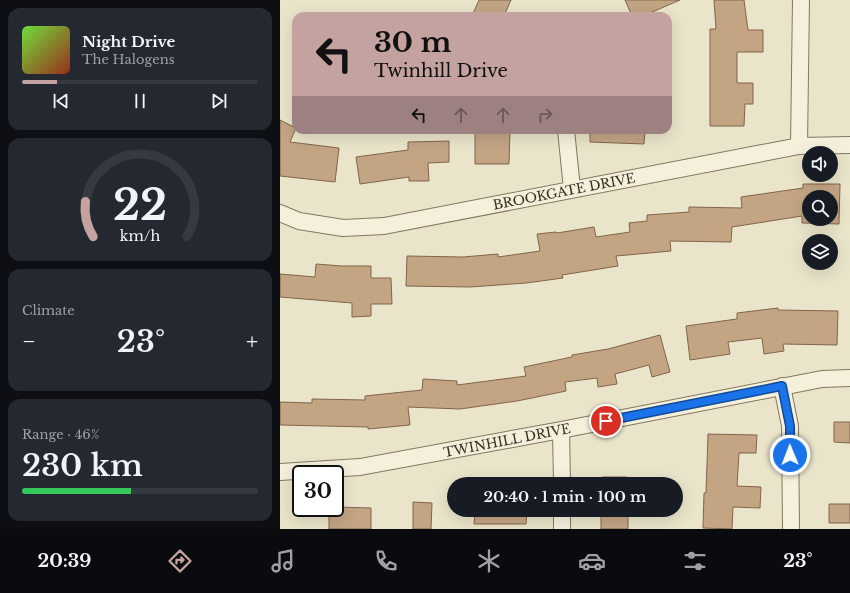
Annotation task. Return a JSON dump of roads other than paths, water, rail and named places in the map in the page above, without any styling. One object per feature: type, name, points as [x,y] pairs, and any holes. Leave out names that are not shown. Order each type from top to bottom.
[{"type":"street","points":[[799,146],[801,0]]},
{"type":"street","points":[[566,134],[572,190]]},
{"type":"street","name":"BROOKGATE DRIVE","points":[[280,213],[299,220],[343,228],[384,226],[799,146],[850,145]]},
{"type":"street","name":"TWINHILL DRIVE","points":[[280,472],[360,467],[561,430],[782,386],[822,379],[850,378]]},
{"type":"street","points":[[782,386],[790,426],[791,529]]},
{"type":"street","points":[[561,430],[562,477]]},
{"type":"street","points":[[562,517],[562,529]]}]
